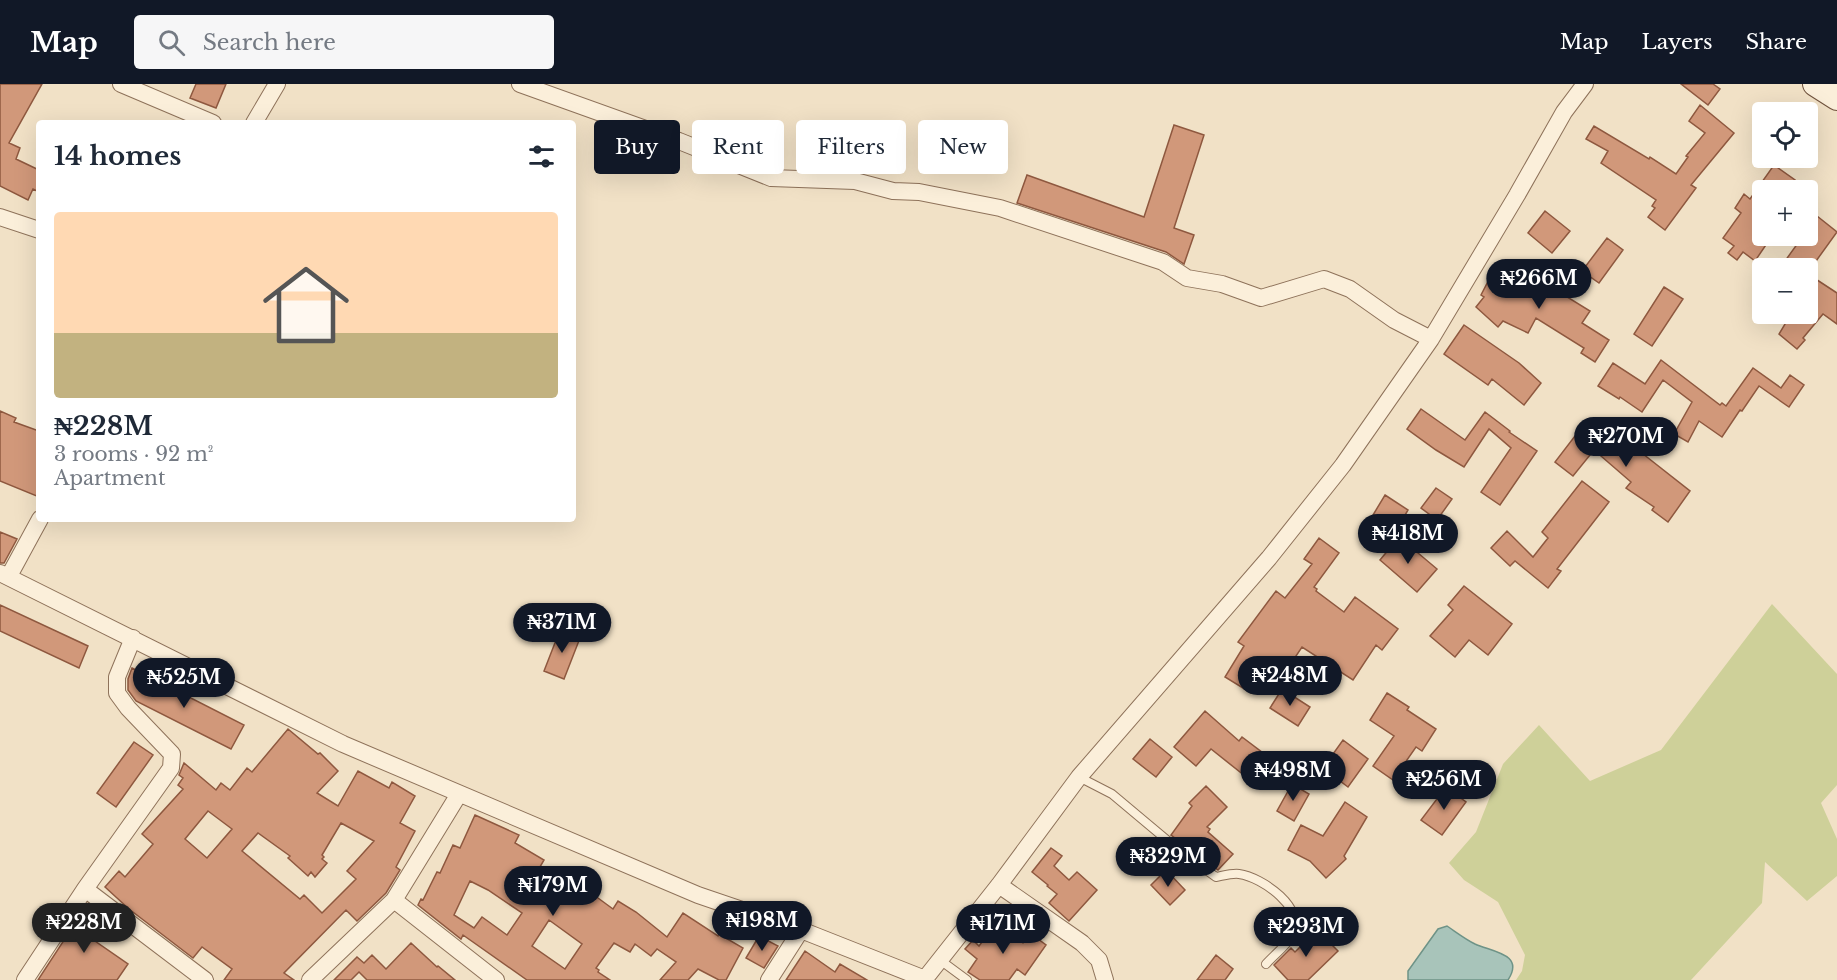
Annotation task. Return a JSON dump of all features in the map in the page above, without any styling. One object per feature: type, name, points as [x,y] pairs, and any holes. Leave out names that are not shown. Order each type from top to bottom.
[{"type":"street","points":[[121,84],[206,120]]},
{"type":"street","points":[[256,120],[277,84]]},
{"type":"street","points":[[520,84],[679,141],[771,178],[855,181],[893,191],[919,192],[1000,208],[1163,262],[1187,278],[1222,284],[1261,298],[1324,279],[1350,289],[1394,320],[1431,339]]},
{"type":"street","points":[[38,522],[5,574],[343,744],[698,895],[801,930],[924,980],[999,885],[1079,777],[1269,558],[1343,465],[1431,339],[1517,195],[1563,112],[1585,84]]},
{"type":"street","points":[[0,217],[36,229]]},
{"type":"street","points":[[25,980],[85,889],[171,768],[172,754],[128,708],[117,693],[117,677],[133,638]]},
{"type":"street","points":[[310,980],[394,900],[459,794]]},
{"type":"street","points":[[999,885],[1082,943],[1099,960],[1105,980]]},
{"type":"street","points":[[85,889],[205,980]]},
{"type":"street","points":[[394,900],[496,980]]},
{"type":"street","points":[[769,980],[801,930]]},
{"type":"lane","points":[[1079,777],[1112,794],[1180,851],[1216,877],[1238,873],[1267,885],[1288,903],[1295,919],[1293,936],[1266,964]]},
{"type":"lane","points":[[940,960],[967,980]]},
{"type":"green space","points":[[1772,604],[1837,674],[1837,785],[1821,803],[1837,839],[1837,876],[1807,901],[1765,862],[1762,903],[1691,980],[1516,980],[1522,971],[1525,955],[1498,902],[1464,880],[1449,863],[1476,832],[1503,764],[1539,725],[1590,781],[1661,750]]},
{"type":"water","points":[[1447,926],[1471,942],[1510,959],[1513,965],[1508,980],[1408,980],[1408,971],[1438,929]]},
{"type":"building","points":[[0,84],[42,84],[9,143],[20,148],[16,159],[36,169],[36,190],[33,189],[28,200],[0,186]]},
{"type":"building","points":[[196,84],[226,84],[216,108],[190,98]]},
{"type":"building","points":[[1681,84],[1713,84],[1720,89],[1708,105]]},
{"type":"building","points":[[1700,105],[1734,133],[1691,185],[1696,188],[1665,230],[1648,217],[1655,208],[1652,206],[1656,200],[1601,163],[1608,151],[1586,139],[1594,126],[1676,174],[1688,157],[1686,156],[1705,133],[1689,121]]},
{"type":"building","points":[[1174,125],[1204,135],[1174,228],[1194,235],[1184,264],[1166,252],[1017,203],[1027,175],[1144,217]]},
{"type":"building","points":[[1772,168],[1778,168],[1795,180],[1763,180]]},
{"type":"building","points":[[1744,194],[1750,199],[1752,196],[1752,246],[1765,246],[1757,258],[1752,259],[1743,252],[1737,260],[1728,253],[1734,246],[1723,238],[1741,213],[1735,208]]},
{"type":"building","points":[[1545,211],[1570,231],[1552,253],[1528,233]]},
{"type":"building","points":[[1818,217],[1837,232],[1818,258],[1787,258],[1796,246],[1818,246]]},
{"type":"building","points":[[1607,238],[1623,250],[1599,283],[1582,271]]},
{"type":"building","points":[[1495,268],[1540,292],[1550,275],[1564,283],[1559,292],[1590,311],[1582,323],[1609,340],[1595,362],[1581,353],[1584,348],[1536,318],[1528,333],[1503,321],[1498,327],[1476,307],[1484,297],[1481,295]]},
{"type":"building","points":[[1818,281],[1837,293],[1837,324],[1823,314],[1818,320]]},
{"type":"building","points":[[1664,287],[1683,299],[1652,346],[1634,334]]},
{"type":"building","points":[[1785,324],[1815,324],[1797,349],[1779,334]]},
{"type":"building","points":[[1464,325],[1519,363],[1541,383],[1524,405],[1492,379],[1488,385],[1444,354]]},
{"type":"building","points":[[1661,360],[1720,405],[1722,403],[1726,406],[1753,368],[1781,388],[1790,375],[1804,385],[1789,407],[1759,386],[1722,437],[1699,421],[1688,442],[1674,434],[1692,402],[1663,380],[1642,412],[1598,386],[1613,363],[1645,384]]},
{"type":"building","points":[[1421,409],[1465,440],[1485,412],[1537,451],[1500,505],[1481,492],[1511,448],[1489,429],[1464,467],[1407,429]]},
{"type":"building","points":[[0,411],[16,418],[14,422],[36,430],[36,496],[0,481]]},
{"type":"building","points":[[1588,419],[1615,440],[1618,437],[1624,443],[1627,439],[1690,491],[1668,522],[1652,510],[1654,507],[1626,488],[1631,482],[1594,450],[1573,476],[1555,462]]},
{"type":"building","points":[[1582,481],[1609,502],[1557,569],[1561,571],[1548,588],[1515,561],[1510,566],[1491,548],[1507,531],[1533,557],[1548,538],[1542,532]]},
{"type":"building","points":[[1436,488],[1452,499],[1437,520],[1421,508]]},
{"type":"building","points":[[1385,495],[1408,510],[1397,529],[1373,515]]},
{"type":"building","points":[[0,532],[17,539],[4,563],[0,563]]},
{"type":"building","points":[[1399,537],[1437,569],[1417,592],[1380,560]]},
{"type":"building","points":[[1319,538],[1339,553],[1314,587],[1316,591],[1344,612],[1355,597],[1398,629],[1382,650],[1376,645],[1353,680],[1302,647],[1284,674],[1270,663],[1251,693],[1225,677],[1244,646],[1238,642],[1276,591],[1285,598],[1312,564],[1304,559]]},
{"type":"building","points":[[1464,586],[1512,624],[1488,655],[1469,640],[1455,657],[1430,636],[1453,610],[1448,605]]},
{"type":"building","points":[[0,605],[88,646],[79,668],[0,631]]},
{"type":"building","points":[[560,630],[580,638],[564,679],[544,671]]},
{"type":"building","points":[[132,668],[244,725],[231,749],[136,701],[128,690],[128,679]]},
{"type":"building","points":[[1282,689],[1310,707],[1298,726],[1270,708]]},
{"type":"building","points":[[1387,693],[1409,707],[1407,710],[1436,729],[1422,751],[1416,747],[1393,780],[1373,766],[1394,736],[1370,720]]},
{"type":"building","points":[[1205,711],[1239,741],[1242,737],[1263,753],[1245,776],[1211,749],[1196,766],[1174,747]]},
{"type":"building","points":[[288,729],[318,754],[320,753],[338,771],[317,793],[338,806],[358,771],[389,788],[392,782],[415,796],[400,823],[415,831],[396,867],[400,870],[386,893],[357,921],[346,910],[284,973],[294,980],[224,980],[232,969],[202,947],[193,958],[129,909],[105,887],[119,871],[125,877],[153,844],[142,834],[183,789],[178,785],[183,778],[179,775],[184,763],[216,790],[221,783],[230,790],[247,768],[252,772]],"holes":[[[208,811],[232,829],[207,858],[185,839]],[[341,823],[374,841],[347,871],[356,879],[322,913],[304,895],[300,899],[242,851],[258,833],[290,856],[288,858],[308,876],[311,872],[315,877],[327,863],[322,859],[324,857],[322,855]]]},
{"type":"building","points":[[1150,739],[1172,757],[1156,777],[1133,759]]},
{"type":"building","points":[[1343,740],[1368,759],[1348,787],[1323,768]]},
{"type":"building","points":[[134,742],[153,755],[116,807],[97,793]]},
{"type":"building","points":[[1292,784],[1309,794],[1294,821],[1277,811]]},
{"type":"building","points":[[1206,786],[1227,807],[1207,827],[1210,829],[1208,832],[1233,854],[1218,870],[1171,835],[1192,806],[1189,803]]},
{"type":"building","points":[[1446,787],[1466,802],[1442,835],[1421,820]]},
{"type":"building","points":[[1345,802],[1367,817],[1344,856],[1346,859],[1326,878],[1310,861],[1288,850],[1301,825],[1323,836]]},
{"type":"building","points":[[475,815],[519,835],[515,843],[544,860],[533,879],[571,904],[583,887],[613,909],[618,901],[667,937],[683,913],[718,936],[719,934],[743,948],[726,980],[719,980],[698,969],[688,980],[660,980],[676,962],[657,949],[651,956],[635,944],[630,952],[614,943],[596,968],[610,980],[527,980],[463,935],[461,939],[418,905],[421,899],[423,900],[437,872],[440,873],[453,845],[460,848]],"holes":[[[470,881],[522,913],[507,935],[482,917],[474,928],[454,915]],[[549,920],[582,944],[565,969],[532,946]]]},
{"type":"building","points":[[1051,848],[1062,856],[1054,866],[1069,880],[1077,872],[1097,890],[1069,921],[1049,903],[1057,894],[1032,872]]},
{"type":"building","points":[[1166,870],[1185,890],[1170,905],[1151,885]]},
{"type":"building","points":[[85,908],[107,922],[95,941],[128,964],[117,980],[38,980]]},
{"type":"building","points":[[996,923],[1023,943],[1030,933],[1046,945],[1025,975],[1017,969],[1009,980],[980,980],[968,972],[977,959],[965,949],[973,940],[979,946]]},
{"type":"building","points":[[1317,930],[1338,951],[1308,980],[1288,980],[1274,965],[1291,948],[1295,952]]},
{"type":"building","points":[[759,936],[778,946],[764,968],[746,958]]},
{"type":"building","points":[[411,943],[455,980],[367,980],[359,972],[351,980],[334,980],[357,957],[364,963],[372,955],[386,969]]},
{"type":"building","points":[[805,951],[835,972],[840,964],[867,980],[786,980]]},
{"type":"building","points":[[1216,955],[1233,969],[1225,980],[1197,980]]}]
